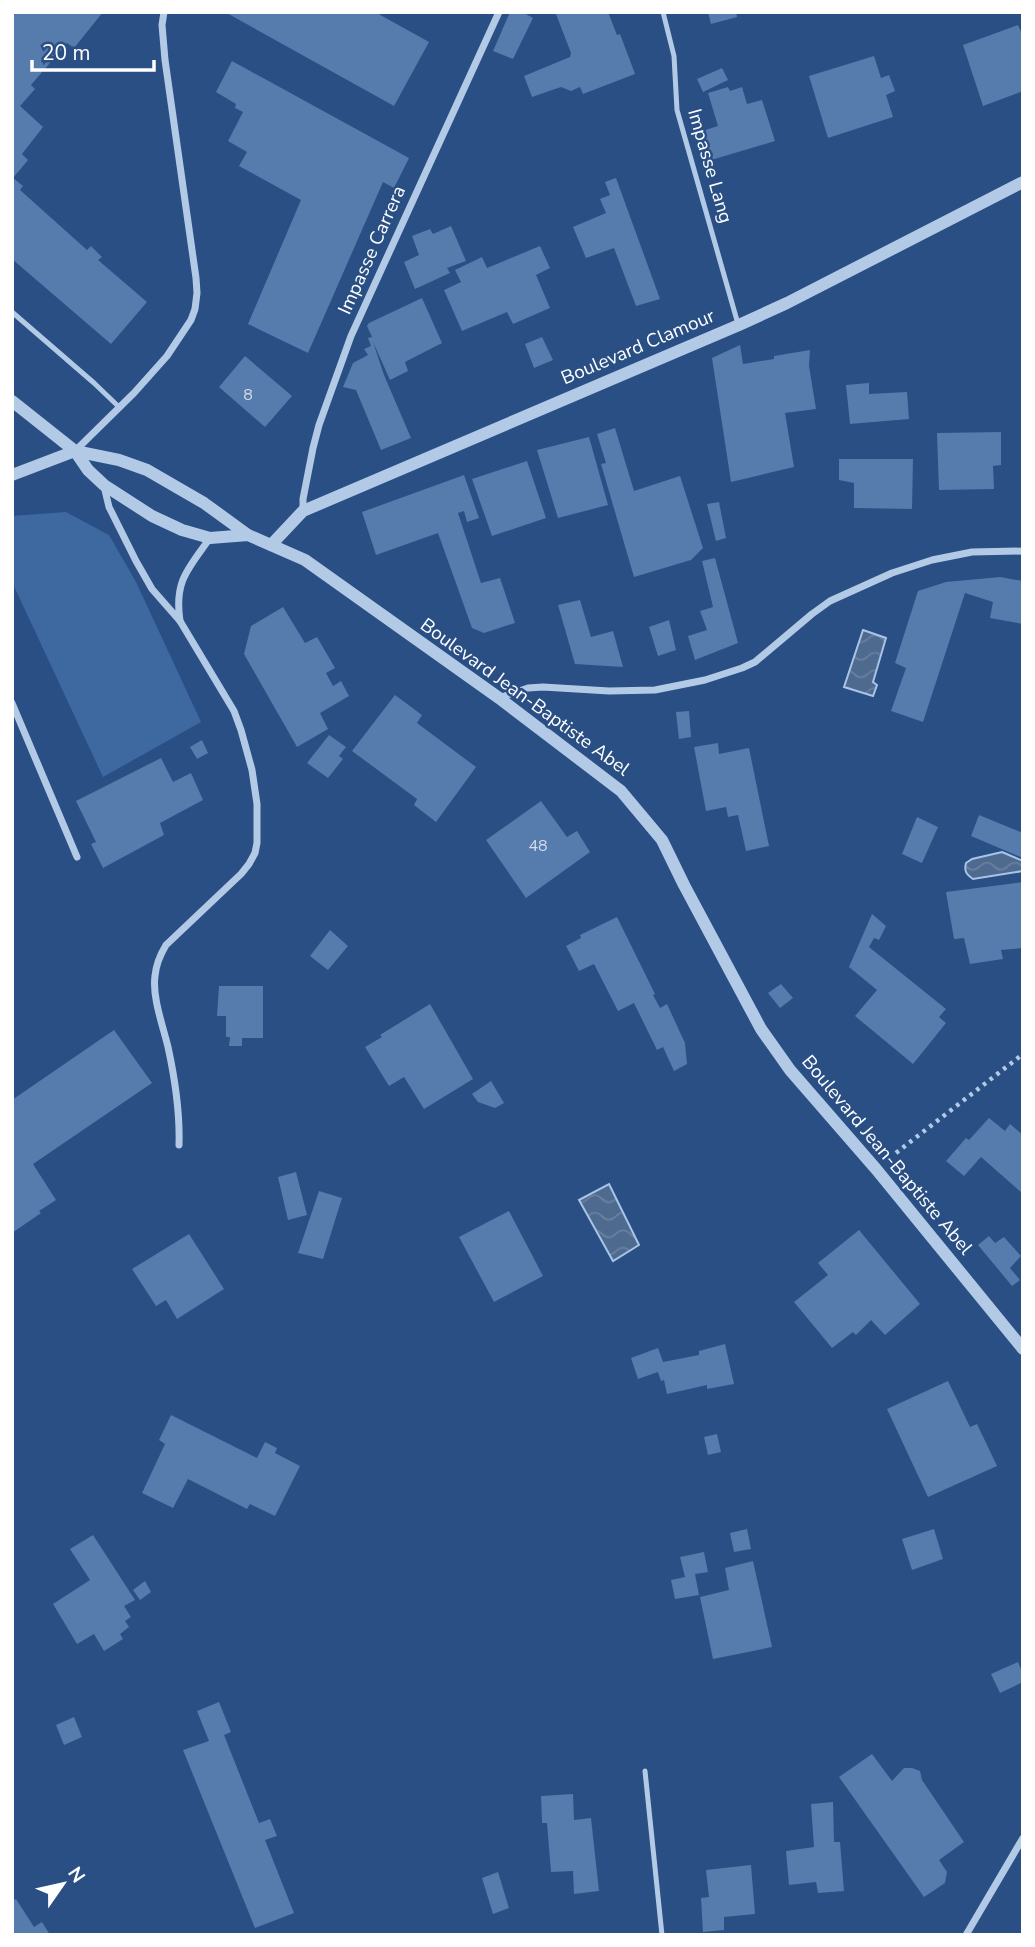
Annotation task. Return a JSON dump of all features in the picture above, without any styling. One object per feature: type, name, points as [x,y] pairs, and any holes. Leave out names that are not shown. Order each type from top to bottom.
[{"type":"street","points":[[12,475],[75,452],[167,356],[191,320],[197,302],[196,278],[164,51],[164,12]]},
{"type":"street","name":"Impasse Carrera","points":[[303,511],[303,499],[319,425],[351,337],[499,12]]},
{"type":"street","name":"Boulevard Clamour","points":[[271,545],[303,511],[788,303],[1023,182]]},
{"type":"street","points":[[12,401],[75,452],[88,470],[104,485],[166,523],[210,538],[248,535]]},
{"type":"street","points":[[75,452],[118,460],[147,470],[214,509],[248,535]]},
{"type":"street","points":[[104,485],[109,507],[152,589],[180,621],[234,711],[252,770],[257,804],[255,853],[249,864],[179,931],[166,946],[156,968],[155,987],[178,1103],[180,1145]]},
{"type":"street","name":"Boulevard Jean-Baptiste Abel","points":[[248,535],[304,560],[499,698],[621,791],[662,840],[761,1030],[790,1070],[876,1169],[1023,1349]]},
{"type":"street","points":[[180,621],[179,588],[192,563],[210,538]]},
{"type":"street","points":[[499,698],[528,688],[655,691],[705,680],[755,662],[830,601],[892,573],[932,560],[972,552],[1023,551]]},
{"type":"street","points":[[12,703],[77,857]]},
{"type":"street","points":[[967,1935],[1023,1838]]},
{"type":"lane","name":"Impasse Lang","points":[[663,12],[674,57],[677,110],[739,325]]},
{"type":"lane","points":[[12,312],[119,407]]},
{"type":"lane","points":[[645,1771],[662,1935]]},
{"type":"path","points":[[876,1169],[1023,1054]]},
{"type":"shaded area","points":[[66,512],[109,535],[136,582],[201,722],[103,777],[12,582],[12,516]]},
{"type":"water","points":[[863,630],[886,638],[873,682],[877,685],[873,696],[844,687]]},
{"type":"water","points":[[1002,852],[1023,861],[1023,871],[973,879],[966,872],[966,863],[972,859]]},
{"type":"water","points":[[609,1184],[639,1245],[613,1261],[579,1200]]},
{"type":"building","points":[[14,12],[103,12],[74,48],[67,43],[31,85],[35,89],[20,106],[43,127],[22,154],[28,160],[13,178],[23,186],[20,190],[87,250],[91,246],[102,257],[98,260],[147,302],[111,344],[12,259]]},
{"type":"building","points":[[225,12],[375,12],[429,42],[394,106]]},
{"type":"building","points":[[510,12],[522,12],[533,18],[513,59],[493,51]]},
{"type":"building","points":[[608,12],[617,35],[620,34],[635,74],[583,94],[580,87],[571,91],[561,87],[532,97],[524,76],[570,57],[571,53],[556,14]]},
{"type":"building","points":[[708,12],[736,12],[737,17],[711,24]]},
{"type":"building","points":[[1018,25],[1023,36],[1023,91],[983,106],[963,45]]},
{"type":"building","points":[[874,56],[881,78],[889,75],[895,91],[886,95],[893,117],[828,138],[809,76]]},
{"type":"building","points":[[232,61],[409,158],[394,188],[383,182],[308,353],[248,324],[301,200],[239,166],[247,152],[228,141],[243,112],[235,108],[236,104],[216,92]]},
{"type":"building","points":[[722,68],[728,80],[703,92],[697,79]]},
{"type":"building","points":[[728,87],[730,91],[742,87],[747,104],[762,100],[775,141],[708,161],[699,132],[718,126],[708,93]]},
{"type":"building","points":[[616,178],[660,299],[636,306],[614,248],[586,258],[573,227],[606,213],[600,199],[610,195],[605,182]]},
{"type":"building","points":[[451,226],[466,261],[447,268],[450,273],[415,289],[404,262],[419,255],[412,236],[430,229],[433,234]]},
{"type":"building","points":[[540,246],[550,268],[536,275],[550,308],[513,324],[507,312],[462,331],[444,290],[461,282],[455,270],[482,257],[487,268]]},
{"type":"building","points":[[422,298],[442,343],[405,362],[408,371],[390,380],[373,342],[411,438],[381,450],[356,390],[343,387],[353,363],[368,355],[364,349],[371,346],[368,338],[372,337],[367,326],[369,323]]},
{"type":"building","points":[[542,337],[553,360],[534,368],[525,344]]},
{"type":"building","points":[[740,345],[743,364],[810,350],[809,366],[816,409],[785,413],[794,467],[731,482],[712,358]]},
{"type":"building","points":[[245,356],[292,396],[265,427],[219,387]]},
{"type":"building","points":[[869,383],[869,394],[907,392],[909,419],[850,424],[846,385]]},
{"type":"building","points":[[615,428],[634,491],[680,476],[703,548],[691,560],[634,577],[601,464],[606,463],[597,434]]},
{"type":"building","points":[[1001,432],[1001,465],[993,466],[994,489],[939,490],[937,433]]},
{"type":"building","points":[[589,437],[608,505],[558,518],[537,450]]},
{"type":"building","points":[[839,459],[913,459],[912,509],[854,508],[854,483],[839,480]]},
{"type":"building","points":[[527,461],[546,518],[492,536],[472,479]]},
{"type":"building","points":[[464,475],[479,518],[467,522],[464,511],[458,513],[481,583],[500,578],[515,623],[484,633],[472,628],[438,533],[376,555],[362,512]]},
{"type":"building","points":[[719,502],[726,538],[716,541],[707,504]]},
{"type":"building","points":[[715,558],[738,643],[695,660],[688,636],[707,630],[700,611],[713,607],[702,561]]},
{"type":"building","points":[[1000,577],[1023,581],[1023,624],[990,618],[993,602],[965,593],[923,722],[891,711],[906,668],[895,663],[918,591],[946,582]]},
{"type":"building","points":[[580,600],[591,637],[613,631],[623,667],[575,664],[558,605]]},
{"type":"building","points":[[283,607],[305,643],[317,637],[335,668],[326,673],[333,686],[341,681],[349,696],[320,713],[328,729],[297,747],[244,654],[251,626]]},
{"type":"building","points":[[669,620],[676,650],[658,656],[649,627]]},
{"type":"building","points":[[395,695],[422,715],[417,723],[476,767],[436,822],[414,805],[417,799],[352,751]]},
{"type":"building","points":[[689,711],[691,737],[679,739],[676,712]]},
{"type":"building","points":[[329,735],[346,747],[339,756],[343,759],[328,778],[307,763]]},
{"type":"building","points":[[202,740],[208,753],[197,759],[190,747]]},
{"type":"building","points":[[718,743],[719,754],[749,748],[769,846],[746,851],[738,815],[728,817],[726,807],[706,811],[694,747]]},
{"type":"building","points":[[161,758],[173,782],[191,773],[203,800],[160,823],[164,835],[103,868],[91,844],[96,842],[76,801]]},
{"type":"building","points":[[541,801],[567,837],[577,831],[590,852],[526,898],[486,840]]},
{"type":"building","points":[[979,815],[1023,833],[1023,858],[971,836]]},
{"type":"building","points":[[917,817],[938,827],[922,863],[902,854]]},
{"type":"building","points":[[1023,882],[1023,948],[1001,950],[1003,959],[970,964],[964,938],[954,939],[946,892]]},
{"type":"building","points":[[872,914],[886,926],[879,940],[874,938],[869,947],[946,1009],[939,1017],[946,1023],[913,1064],[855,1016],[877,990],[849,967]]},
{"type":"building","points":[[617,917],[660,1008],[667,1004],[685,1043],[687,1064],[674,1071],[663,1047],[657,1050],[634,1003],[618,1011],[594,964],[579,971],[566,946],[581,938],[580,935]]},
{"type":"building","points":[[330,930],[348,946],[328,970],[310,956]]},
{"type":"building","points":[[781,984],[793,998],[780,1008],[768,993]]},
{"type":"building","points":[[219,986],[263,986],[263,1038],[242,1038],[242,1046],[229,1046],[226,1016],[217,1016]]},
{"type":"building","points":[[430,1004],[473,1079],[424,1109],[404,1077],[389,1086],[365,1047]]},
{"type":"building","points":[[114,1030],[152,1083],[33,1164],[56,1200],[12,1233],[12,1100]]},
{"type":"building","points":[[491,1081],[504,1103],[495,1108],[478,1102],[472,1094]]},
{"type":"building","points":[[989,1118],[1005,1131],[1010,1124],[1023,1135],[1023,1194],[981,1157],[964,1176],[946,1161],[966,1138],[969,1140]]},
{"type":"building","points":[[296,1172],[307,1215],[288,1220],[278,1177]]},
{"type":"building","points":[[319,1191],[342,1198],[323,1259],[298,1253]]},
{"type":"building","points":[[509,1211],[543,1276],[494,1302],[459,1237]]},
{"type":"building","points":[[859,1230],[920,1304],[885,1335],[871,1320],[856,1335],[853,1332],[832,1348],[794,1302],[828,1275],[818,1263]]},
{"type":"building","points":[[189,1234],[224,1289],[177,1319],[166,1300],[156,1306],[132,1269]]},
{"type":"building","points":[[989,1236],[995,1243],[1004,1237],[1021,1256],[1010,1268],[1020,1280],[1012,1286],[978,1245]]},
{"type":"building","points":[[725,1344],[734,1384],[707,1389],[707,1385],[667,1394],[664,1380],[661,1381],[658,1372],[638,1379],[631,1358],[658,1348],[663,1362],[699,1355],[699,1351]]},
{"type":"building","points":[[948,1381],[970,1427],[977,1424],[997,1466],[928,1497],[887,1409]]},
{"type":"building","points":[[171,1415],[257,1458],[265,1442],[277,1448],[275,1453],[300,1466],[275,1516],[250,1504],[247,1509],[188,1479],[173,1508],[142,1493],[165,1444],[159,1440]]},
{"type":"building","points":[[717,1434],[721,1452],[708,1455],[704,1437]]},
{"type":"building","points":[[747,1529],[751,1549],[734,1552],[730,1533]]},
{"type":"building","points":[[934,1529],[943,1559],[912,1570],[902,1539]]},
{"type":"building","points":[[93,1535],[135,1600],[124,1606],[131,1617],[125,1621],[129,1627],[120,1634],[123,1639],[104,1651],[94,1634],[77,1644],[53,1604],[90,1580],[70,1549]]},
{"type":"building","points":[[704,1552],[708,1572],[695,1574],[699,1595],[675,1599],[671,1580],[685,1577],[680,1557]]},
{"type":"building","points":[[753,1561],[772,1647],[713,1659],[700,1597],[729,1590],[725,1568]]},
{"type":"building","points":[[145,1581],[151,1592],[140,1600],[133,1590]]},
{"type":"building","points":[[1018,1662],[1023,1682],[1000,1693],[991,1674]]},
{"type":"building","points":[[219,1702],[231,1732],[224,1735],[259,1823],[270,1819],[277,1836],[265,1840],[294,1913],[255,1928],[183,1750],[209,1741],[197,1711]]},
{"type":"building","points":[[74,1717],[82,1737],[64,1745],[56,1725]]},
{"type":"building","points":[[872,1754],[892,1781],[904,1768],[920,1771],[922,1780],[964,1842],[939,1860],[947,1872],[945,1883],[924,1897],[839,1777]]},
{"type":"building","points":[[573,1794],[574,1820],[591,1818],[599,1891],[574,1894],[573,1871],[551,1872],[547,1823],[542,1823],[541,1796]]},
{"type":"building","points":[[833,1802],[834,1842],[840,1842],[844,1891],[818,1893],[816,1882],[789,1885],[786,1851],[814,1847],[811,1804]]},
{"type":"building","points":[[751,1865],[755,1914],[724,1917],[724,1930],[703,1932],[701,1898],[709,1897],[706,1870]]},
{"type":"building","points":[[498,1872],[509,1908],[493,1914],[482,1878]]},
{"type":"building","points":[[16,1899],[34,1927],[42,1922],[50,1935],[12,1935],[12,1901]]}]
